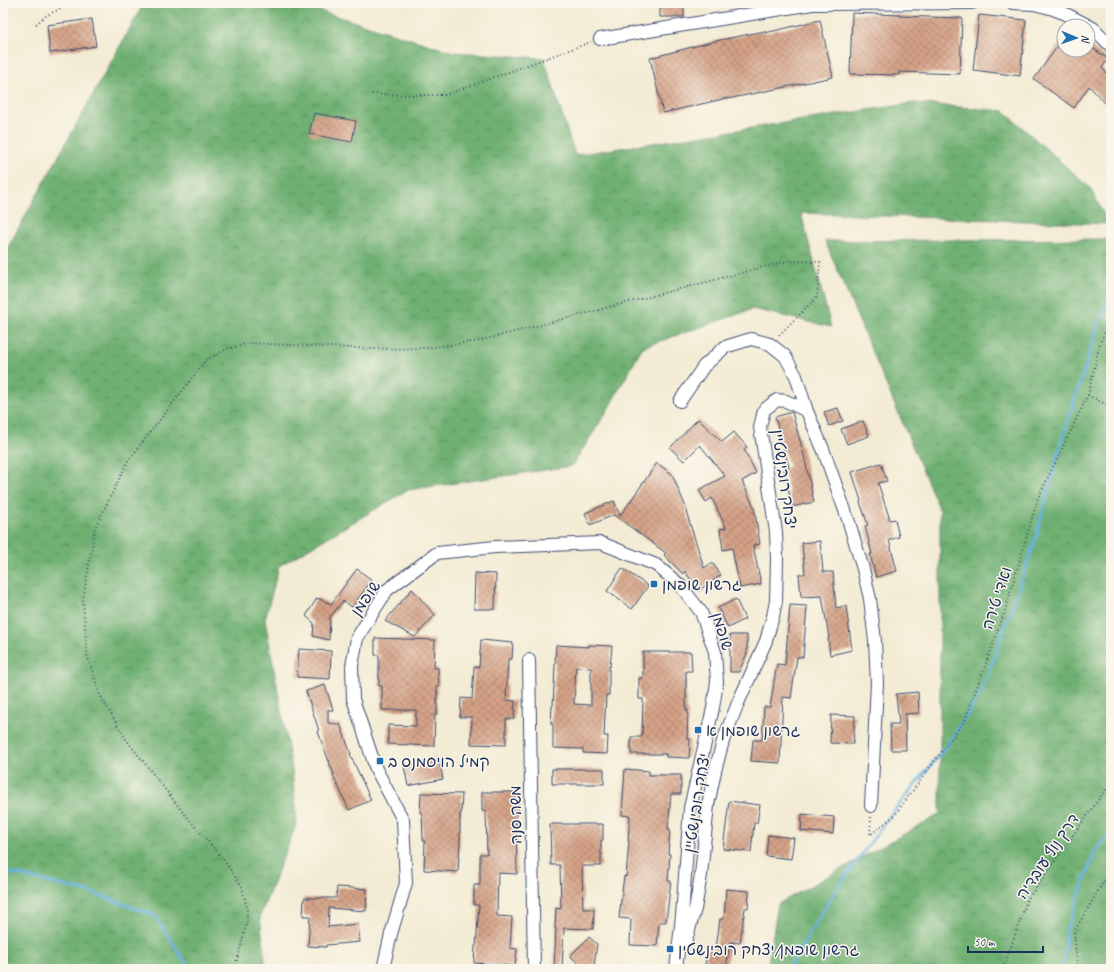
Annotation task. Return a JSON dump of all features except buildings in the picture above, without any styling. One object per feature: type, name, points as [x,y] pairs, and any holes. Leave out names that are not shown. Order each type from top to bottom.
[{"type":"street","points":[[600,39],[812,4],[972,3]]},
{"type":"street","points":[[1013,3],[1034,4],[1066,14],[1093,28],[1111,46]]},
{"type":"street","points":[[680,401],[704,366],[725,347],[751,339],[770,344],[785,356],[796,376],[807,411],[823,449],[848,519],[863,569],[870,599],[875,641],[877,683],[871,806]]},
{"type":"street","name":"יצחק רובינשטיין","points":[[676,969],[695,909],[701,875],[708,805],[723,741],[766,641],[776,601],[776,532],[760,427],[764,410],[777,400],[786,401],[807,411]]},
{"type":"street","name":"שופמן","points":[[383,969],[391,934],[406,883],[403,820],[376,769],[352,699],[352,666],[357,638],[387,590],[437,553],[495,547],[601,542],[656,564],[680,585],[701,612],[715,652],[717,682],[713,708],[690,808],[682,916],[676,969]]},
{"type":"street","name":"משה סנה","points":[[529,660],[534,969]]},
{"type":"street","points":[[682,916],[695,909]]},
{"type":"path","points":[[36,24],[47,15],[72,3]]},
{"type":"path","points":[[372,94],[445,95],[600,39]]},
{"type":"path","points":[[236,969],[236,963],[247,923],[247,907],[242,887],[224,860],[182,811],[126,738],[100,696],[87,655],[83,600],[95,528],[128,461],[206,360],[227,349],[249,343],[374,349],[428,348],[479,341],[787,261],[820,262],[817,297],[776,338]]},
{"type":"path","name":"ואדי טירה","points":[[871,806],[870,835],[894,816],[965,720],[1005,611],[1038,498],[1088,395],[1100,343],[1111,318]]},
{"type":"path","points":[[1088,395],[1111,406]]},
{"type":"path","name":"דרך נוף עובדיה","points":[[1002,969],[1027,900],[1111,782]]},
{"type":"path","points":[[1078,969],[1074,932],[1111,869]]},
{"type":"green space","points":[[144,3],[294,3],[453,52],[544,58],[575,155],[914,103],[1004,111],[1090,188],[1109,224],[801,213],[831,327],[753,309],[643,347],[604,416],[572,466],[408,490],[279,566],[265,619],[292,769],[297,823],[260,916],[266,969],[3,969],[3,256]]},
{"type":"green space","points":[[1111,239],[1111,969],[767,969],[778,904],[940,814],[940,511],[825,241]]},
{"type":"waterway","points":[[788,969],[834,893],[886,821],[948,744],[982,691],[1034,544],[1062,439],[1104,308],[1111,295]]},
{"type":"waterway","points":[[1064,969],[1066,931],[1095,851],[1111,832]]},
{"type":"waterway","points":[[3,871],[93,893],[154,915],[190,969]]},
{"type":"place","name":"גרשון שופמן","points":[[654,584]]},
{"type":"place","name":"גרשון שופמן א","points":[[698,730]]},
{"type":"place","name":"קמיל הויסמנס ב","points":[[380,761]]},
{"type":"place","name":"גרשון שופמן/יצחק רובינשטין","points":[[670,949]]}]
